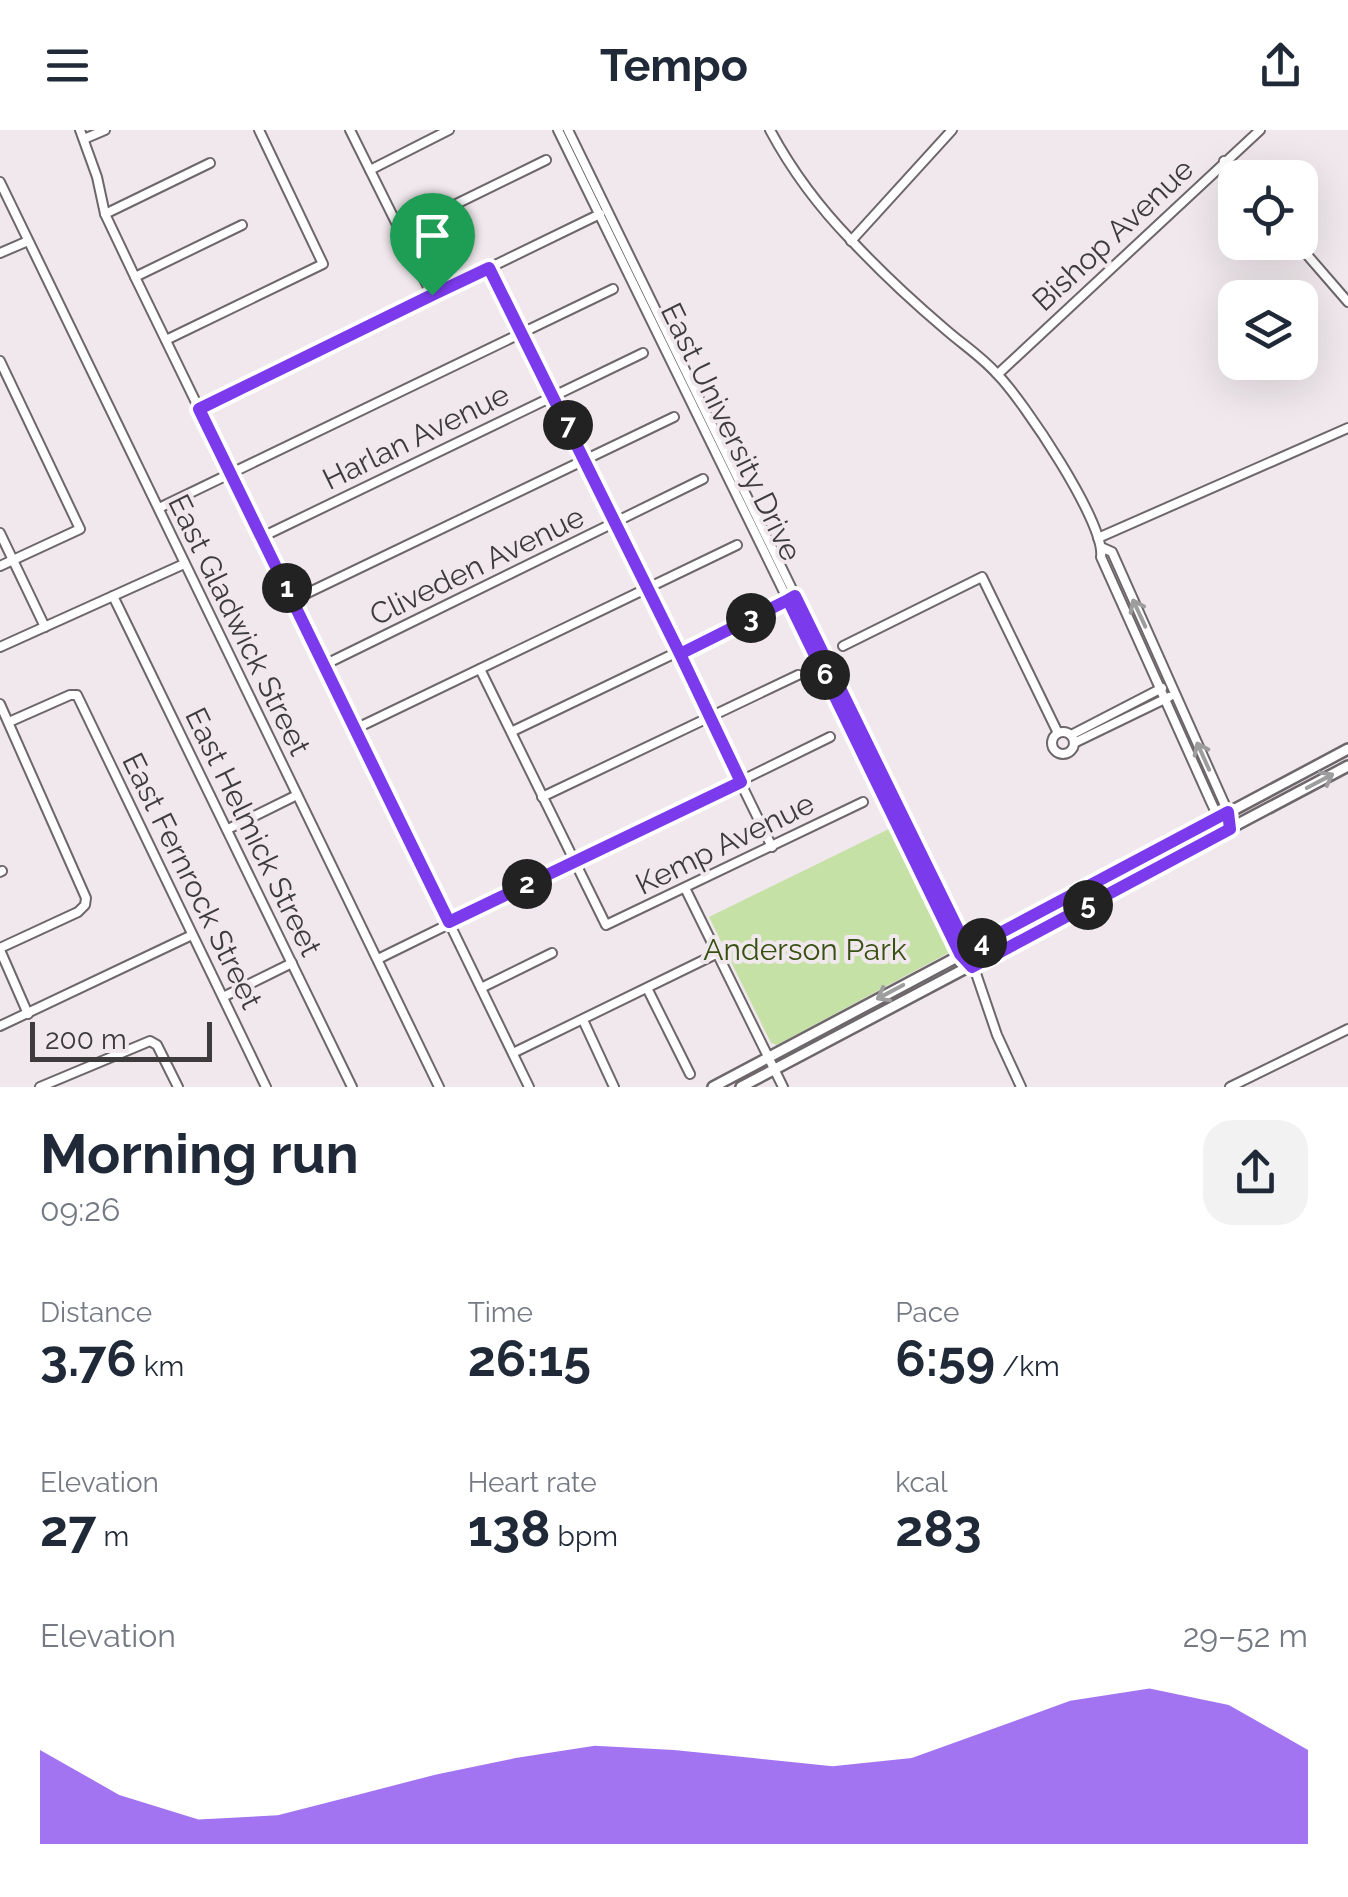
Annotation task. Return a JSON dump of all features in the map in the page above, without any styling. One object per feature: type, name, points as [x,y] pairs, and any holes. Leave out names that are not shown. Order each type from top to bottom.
[{"type":"main road","points":[[713,1087],[1348,748]]},
{"type":"main road","points":[[741,1087],[1348,766]]},
{"type":"street","points":[[106,130],[82,135],[105,214],[530,1087]]},
{"type":"street","points":[[166,340],[323,264],[259,130]]},
{"type":"street","points":[[350,130],[432,295]]},
{"type":"street","points":[[370,170],[449,130]]},
{"type":"street","name":"East University Drive","points":[[558,130],[603,213],[972,967],[1021,1087]]},
{"type":"street","name":"East University Drive","points":[[568,130],[603,213]]},
{"type":"street","points":[[770,130],[798,178],[851,240],[895,286],[998,374],[1040,430],[1078,493],[1102,548],[1101,557],[1160,689],[1218,817],[1230,829]]},
{"type":"street","points":[[851,240],[952,130]]},
{"type":"street","name":"Bishop Avenue","points":[[1225,160],[1260,130]]},
{"type":"street","points":[[401,231],[546,160]]},
{"type":"street","points":[[105,214],[210,163]]},
{"type":"street","name":"Bishop Avenue","points":[[998,374],[1218,167]]},
{"type":"street","name":"East Gladwick Street","points":[[0,182],[439,1087]]},
{"type":"street","points":[[199,409],[603,213]]},
{"type":"street","points":[[134,277],[242,225]]},
{"type":"street","points":[[0,254],[28,241]]},
{"type":"street","points":[[1312,260],[1348,302]]},
{"type":"street","points":[[489,268],[772,847]]},
{"type":"street","points":[[159,508],[613,289]]},
{"type":"street","name":"Harlan Avenue","points":[[262,538],[644,353]]},
{"type":"street","points":[[0,361],[80,530],[0,566]]},
{"type":"street","points":[[293,600],[674,418]]},
{"type":"street","points":[[1098,538],[1348,428]]},
{"type":"street","name":"Cliveden Avenue","points":[[324,665],[704,480]]},
{"type":"street","points":[[0,533],[45,627]]},
{"type":"street","points":[[355,730],[737,545]]},
{"type":"street","points":[[1102,548],[1112,552],[1228,812],[1230,829]]},
{"type":"street","points":[[0,648],[184,564]]},
{"type":"street","points":[[842,646],[982,577],[1058,733],[1072,739],[1176,694]]},
{"type":"street","name":"East Helmick Street","points":[[113,596],[352,1087]]},
{"type":"street","points":[[513,732],[792,598]]},
{"type":"street","points":[[480,669],[575,861]]},
{"type":"street","points":[[542,796],[798,674]]},
{"type":"street","points":[[1058,733],[1052,743],[1055,751],[1068,753],[1072,739],[1171,684]]},
{"type":"street","name":"East Fernrock Street","points":[[8,722],[77,695],[266,1087]]},
{"type":"street","points":[[0,704],[84,888],[86,902],[70,916],[0,949],[28,1014]]},
{"type":"street","points":[[378,959],[830,737]]},
{"type":"street","points":[[228,829],[296,796]]},
{"type":"street","name":"Kemp Avenue","points":[[575,861],[606,925],[863,802]]},
{"type":"street","points":[[686,890],[783,1087]]},
{"type":"street","points":[[0,1026],[192,935]]},
{"type":"street","points":[[481,988],[552,953]]},
{"type":"street","points":[[513,1053],[716,954]]},
{"type":"street","points":[[222,997],[292,963]]},
{"type":"street","points":[[647,988],[690,1074]]},
{"type":"street","points":[[583,1020],[614,1087]]},
{"type":"street","points":[[1230,1087],[1348,1029]]},
{"type":"street","points":[[40,1087],[150,1041],[157,1045],[178,1087]]},
{"type":"green space","name":"Anderson Park","points":[[891,828],[948,944],[948,953],[777,1045],[771,1043],[709,917]]},
{"type":"route","points":[[432,295],[199,409],[449,922],[741,782],[680,654],[795,596],[968,950],[1228,812],[1230,829],[972,967],[960,954],[788,600],[680,654],[489,268],[432,295]]}]
